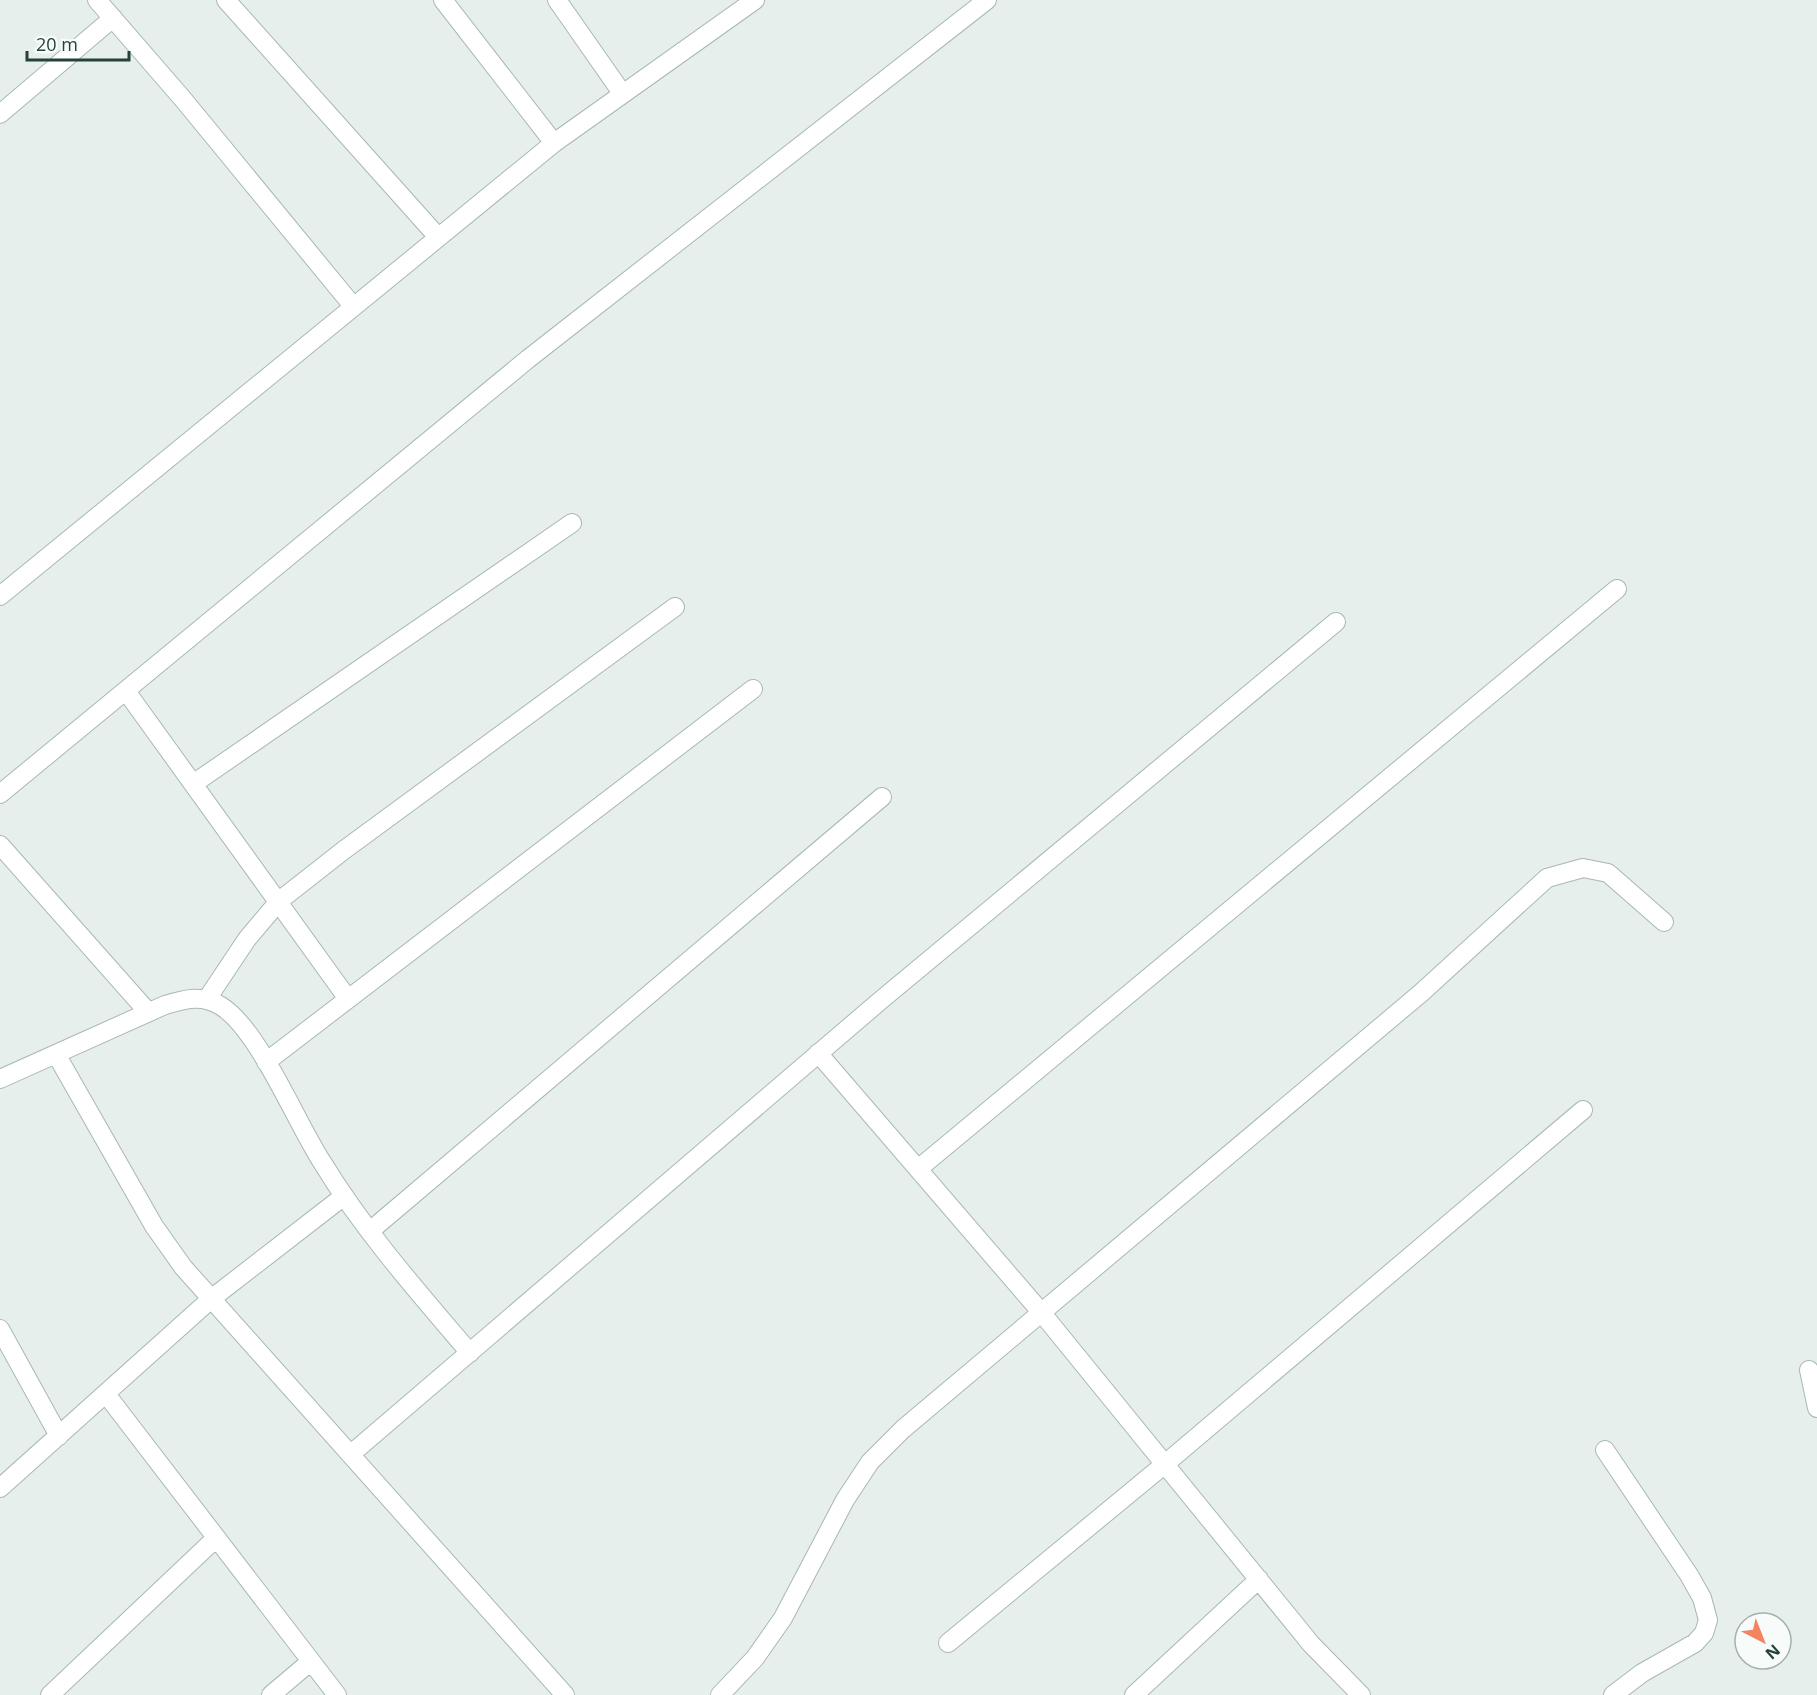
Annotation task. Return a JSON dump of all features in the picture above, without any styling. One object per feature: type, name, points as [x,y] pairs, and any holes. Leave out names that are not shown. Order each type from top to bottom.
[{"type":"street","points":[[97,0],[182,98],[353,306]]},
{"type":"street","points":[[226,0],[438,237]]},
{"type":"street","points":[[443,0],[554,143]]},
{"type":"street","points":[[557,0],[622,93]]},
{"type":"street","points":[[0,596],[554,143],[755,0]]},
{"type":"street","points":[[0,794],[528,360],[987,0]]},
{"type":"street","points":[[0,114],[113,18]]},
{"type":"street","points":[[193,784],[572,523]]},
{"type":"street","points":[[918,1169],[1617,589]]},
{"type":"street","points":[[207,999],[247,939],[279,901],[344,850],[675,607]]},
{"type":"street","points":[[351,1454],[818,1053],[1336,622]]},
{"type":"street","points":[[266,1062],[753,689]]},
{"type":"street","points":[[126,691],[348,999]]},
{"type":"street","points":[[370,1231],[882,797]]},
{"type":"street","points":[[0,845],[148,1012]]},
{"type":"street","points":[[720,1695],[755,1658],[783,1618],[845,1500],[870,1462],[903,1429],[1421,993],[1547,878],[1583,868],[1608,873],[1664,922]]},
{"type":"street","points":[[0,1079],[148,1012],[188,998],[207,999],[223,1007],[238,1022],[266,1062],[321,1161],[344,1196],[470,1353]]},
{"type":"street","points":[[818,1053],[1041,1312],[1311,1644],[1361,1695]]},
{"type":"street","points":[[56,1054],[154,1226],[211,1299],[565,1695]]},
{"type":"street","points":[[948,1643],[1165,1464],[1583,1110]]},
{"type":"street","points":[[0,1488],[211,1299],[344,1196]]},
{"type":"street","points":[[0,1329],[58,1436]]},
{"type":"street","points":[[1809,1370],[1817,1408]]},
{"type":"street","points":[[106,1394],[337,1695]]},
{"type":"street","points":[[1605,1450],[1689,1575],[1702,1598],[1708,1620],[1704,1633],[1695,1643],[1642,1673],[1613,1695]]},
{"type":"street","points":[[50,1695],[216,1538]]},
{"type":"street","points":[[1134,1695],[1259,1579]]},
{"type":"street","points":[[271,1695],[310,1662]]}]
